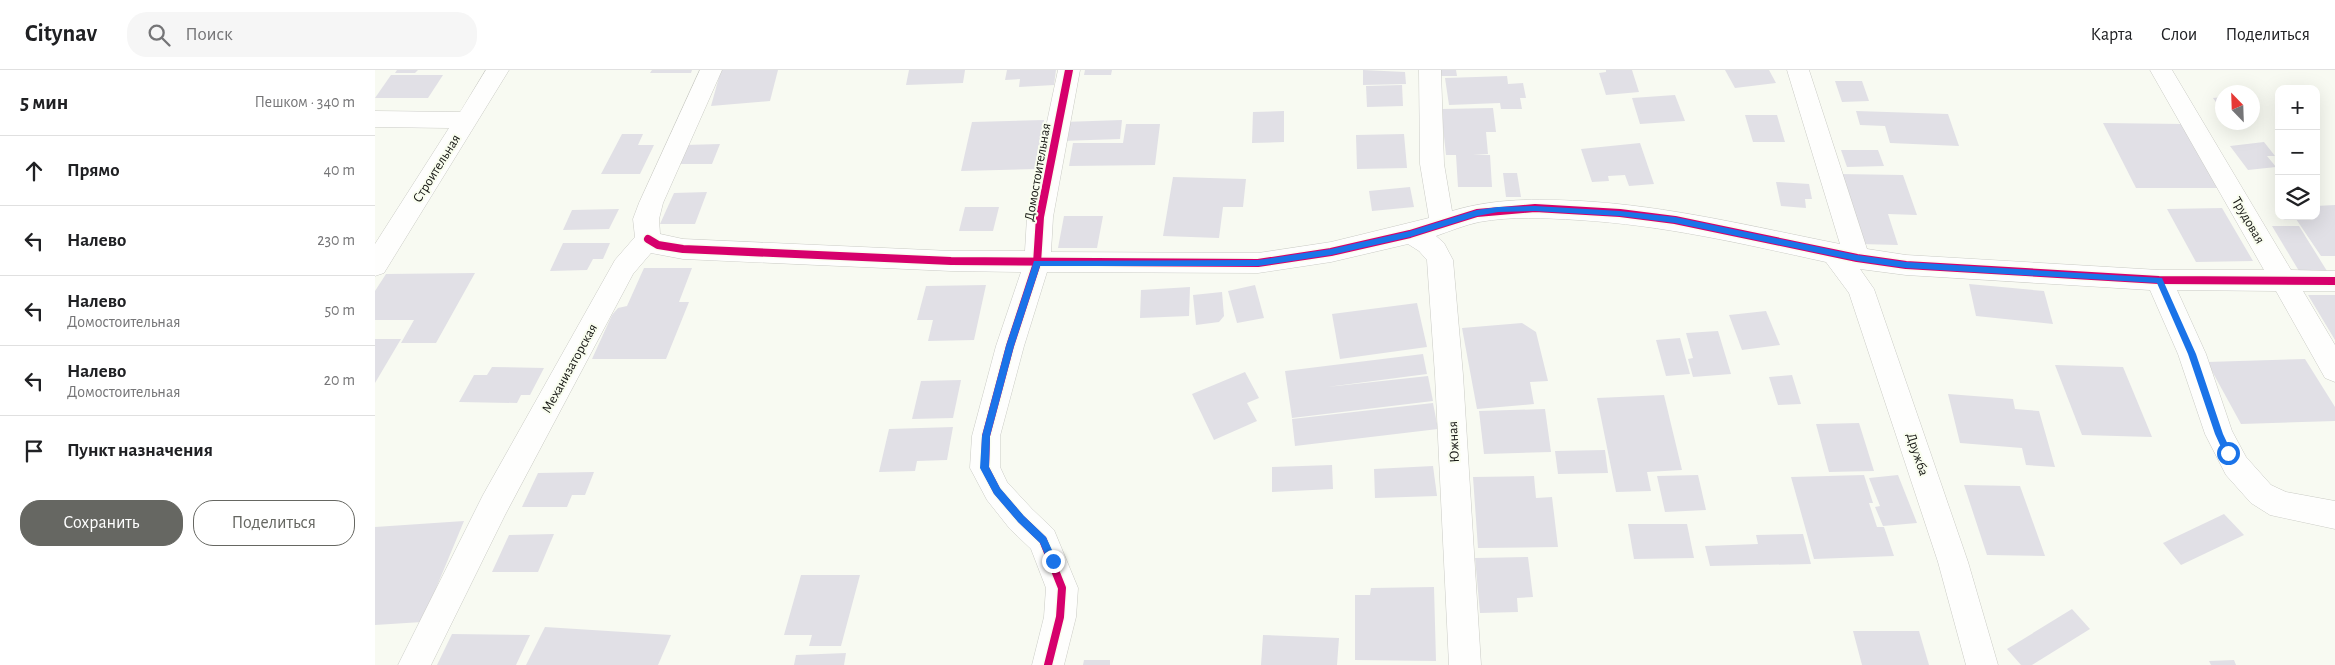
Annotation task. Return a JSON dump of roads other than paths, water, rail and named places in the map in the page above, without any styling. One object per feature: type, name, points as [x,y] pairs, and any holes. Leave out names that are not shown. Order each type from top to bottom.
[{"type":"street","name":"Строительная","points":[[375,266],[498,70]]},
{"type":"street","points":[[711,70],[651,203],[646,219],[648,239],[658,245],[683,249],[1037,263],[1258,263],[1331,252],[1410,234],[1441,223],[1498,210],[1535,208],[1620,213],[1675,220],[1845,256],[1974,270],[2159,280],[2335,281]]},
{"type":"street","name":"Домостоительная","points":[[1048,665],[1059,617],[1062,588],[1043,540],[1021,519],[997,491],[985,468],[986,436],[1010,346],[1037,263],[1040,217],[1069,70]]},
{"type":"street","points":[[1430,70],[1433,164],[1441,223]]},
{"type":"street","name":"Дружба","points":[[1798,70],[1845,256],[1861,289],[1944,534],[1982,665]]},
{"type":"street","name":"Трудовая","points":[[2161,70],[2335,370]]},
{"type":"street","points":[[375,119],[465,120]]},
{"type":"street","name":"Южная","points":[[1410,234],[1426,241],[1435,249],[1440,260],[1449,375],[1465,665]]},
{"type":"street","name":"Механизаторская","points":[[414,665],[494,505],[624,267],[648,239]]},
{"type":"street","points":[[2159,280],[2192,354],[2219,434],[2236,466],[2261,494],[2281,505],[2335,515]]}]
